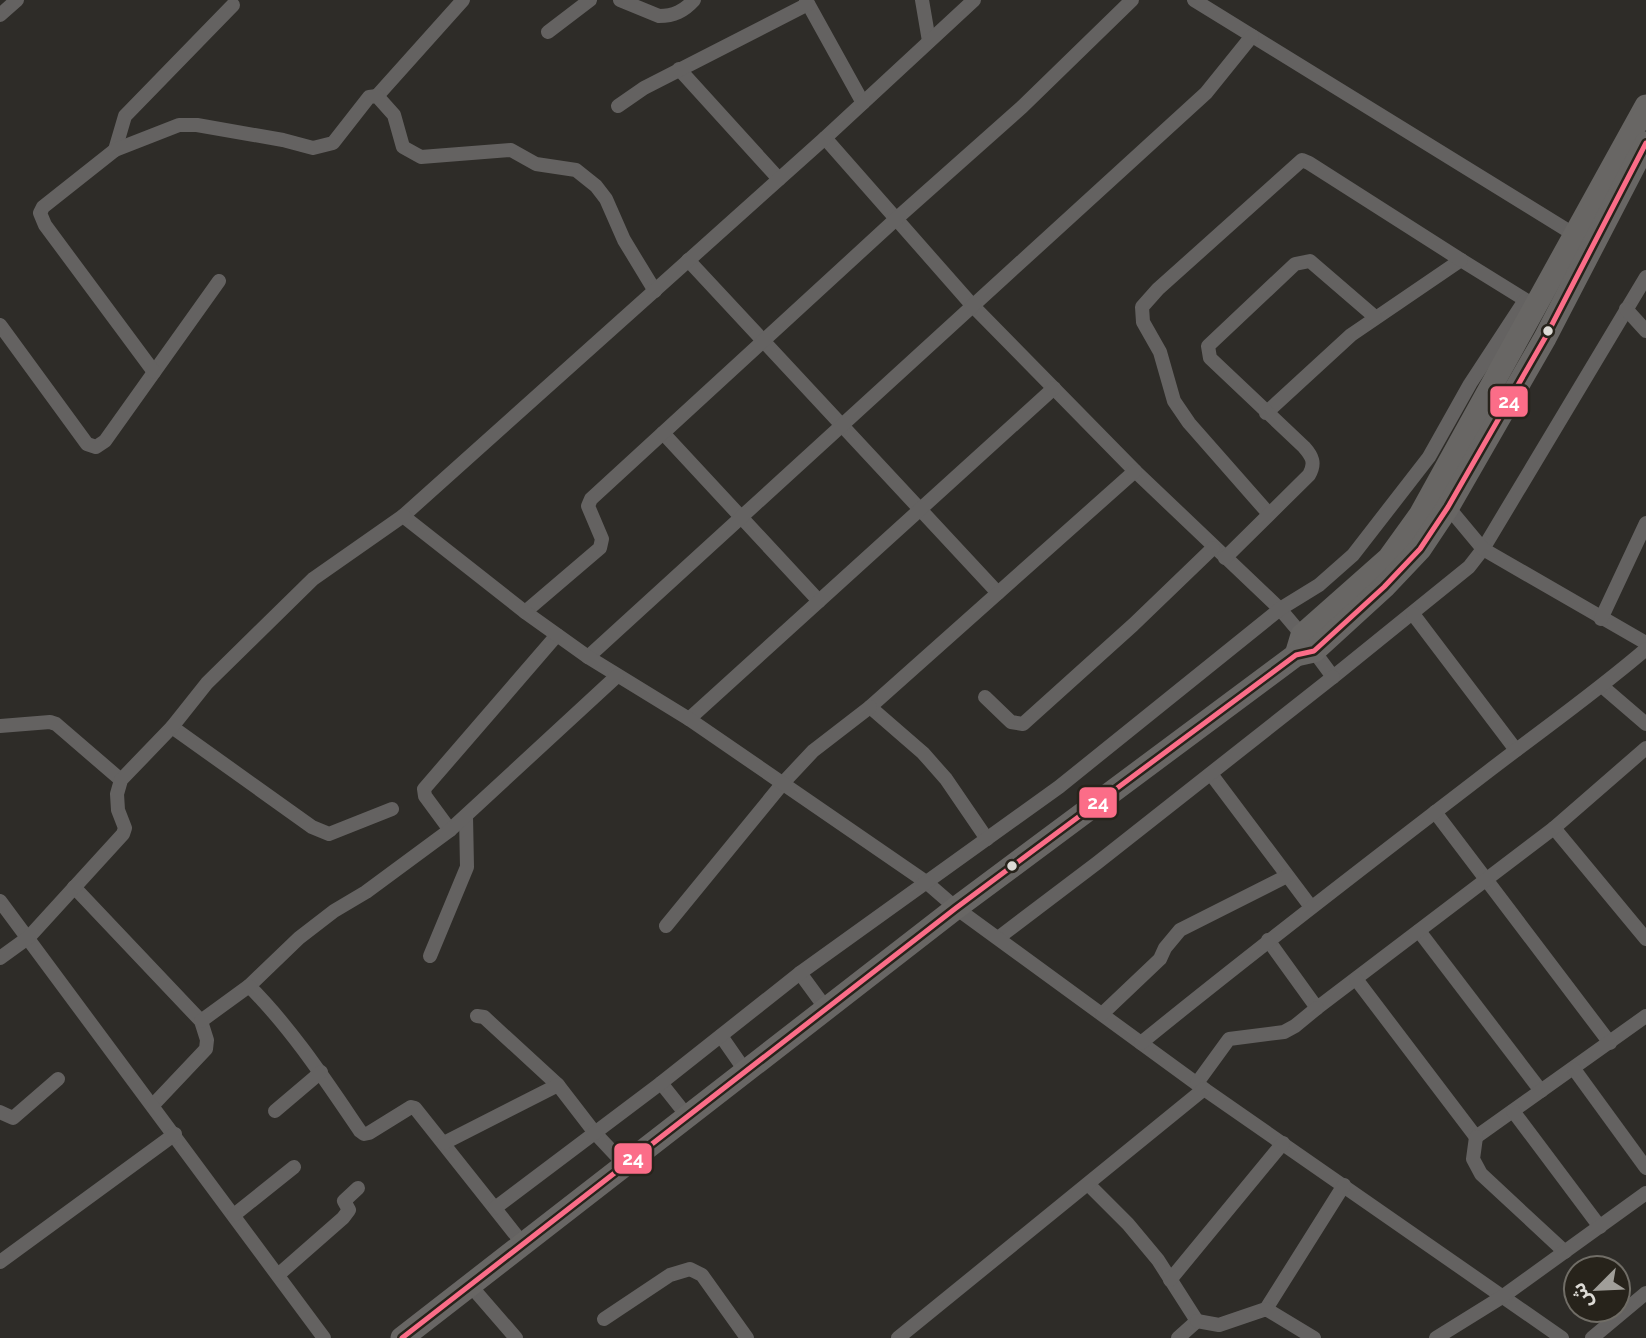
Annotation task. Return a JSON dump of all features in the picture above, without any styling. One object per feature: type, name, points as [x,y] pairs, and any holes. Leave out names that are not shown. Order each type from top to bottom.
[{"type":"highway","points":[[1304,647],[1406,537],[1420,515],[1531,303],[1575,235],[1646,106]]},
{"type":"highway","points":[[402,1338],[956,908],[1304,647],[1398,573],[1420,548],[1448,507],[1545,338],[1644,151]]},
{"type":"street","points":[[0,15],[17,0]]},
{"type":"street","points":[[154,372],[41,219],[43,207],[115,150],[188,124],[283,140],[313,148],[333,143],[369,97],[377,96],[463,0]]},
{"type":"street","points":[[548,32],[590,0]]},
{"type":"street","points":[[620,0],[665,16],[683,11],[694,0]]},
{"type":"street","points":[[922,0],[929,41]]},
{"type":"street","points":[[0,958],[29,937],[123,834],[125,828],[118,810],[117,794],[121,780],[172,727],[207,683],[313,579],[403,516],[825,138],[974,0]]},
{"type":"street","points":[[525,612],[600,548],[602,539],[588,506],[589,502],[896,219],[1022,107],[1132,0]]},
{"type":"street","points":[[1194,0],[1575,235]]},
{"type":"street","points":[[618,106],[644,88],[807,2],[863,103]]},
{"type":"street","points":[[115,150],[125,116],[135,103],[233,5]]},
{"type":"street","points":[[588,657],[1206,93],[1252,36]]},
{"type":"street","points":[[679,69],[779,179]]},
{"type":"street","points":[[377,96],[394,115],[403,147],[414,155],[421,157],[511,150],[536,163],[576,170],[596,186],[606,199],[624,240],[655,290]]},
{"type":"street","points":[[825,138],[972,304],[1135,471],[1280,610],[1304,647],[1334,677]]},
{"type":"street","points":[[495,1208],[661,1083],[800,973],[1059,787],[1280,610],[1319,585],[1353,555],[1370,534],[1429,457],[1470,384],[1531,303],[1302,160],[1158,289],[1142,307],[1143,322],[1160,352],[1174,401],[1189,423],[1269,514]]},
{"type":"street","points":[[688,260],[998,593]]},
{"type":"street","points":[[1266,413],[1351,335],[1461,260]]},
{"type":"street","points":[[985,696],[1011,722],[1023,724],[1133,625],[1269,514],[1309,475],[1313,463],[1311,455],[1210,358],[1207,350],[1295,264],[1310,261],[1375,317]]},
{"type":"street","points":[[998,938],[1334,677],[1469,567],[1483,549],[1646,277]]},
{"type":"street","points":[[0,325],[87,444],[100,446],[219,281]]},
{"type":"street","points":[[1626,309],[1646,331]]},
{"type":"street","points":[[689,719],[1054,388]]},
{"type":"street","points":[[663,433],[819,601]]},
{"type":"street","points":[[666,926],[783,783],[813,751],[870,707],[1135,471]]},
{"type":"street","points":[[1448,507],[1483,549],[1646,643]]},
{"type":"street","points":[[403,516],[525,612],[588,657],[689,719],[926,881],[956,908],[1201,1086],[1562,1338]]},
{"type":"street","points":[[1601,619],[1646,523]]},
{"type":"street","points":[[1413,614],[1516,750]]},
{"type":"street","points":[[450,830],[425,796],[424,789],[557,635]]},
{"type":"street","points":[[1141,1042],[1268,940],[1516,750],[1603,687],[1646,649]]},
{"type":"street","points":[[201,1021],[248,986],[299,938],[334,911],[366,892],[450,830],[617,676]]},
{"type":"street","points":[[1603,687],[1646,724]]},
{"type":"street","points":[[870,707],[923,753],[946,779],[987,839]]},
{"type":"street","points":[[0,726],[50,722],[55,724],[121,780]]},
{"type":"street","points":[[172,727],[324,834],[392,809]]},
{"type":"street","points":[[898,1338],[1089,1185],[1201,1086],[1229,1039],[1284,1032],[1295,1026],[1554,828],[1646,748]]},
{"type":"street","points":[[1210,774],[1311,907]]},
{"type":"street","points":[[1435,813],[1610,1043]]},
{"type":"street","points":[[430,956],[467,867],[466,816]]},
{"type":"street","points":[[1554,828],[1646,939]]},
{"type":"street","points":[[1102,1014],[1160,959],[1165,948],[1180,930],[1287,876]]},
{"type":"street","points":[[74,887],[201,1021],[207,1040],[206,1049],[153,1105]]},
{"type":"street","points":[[0,901],[324,1338]]},
{"type":"street","points":[[1419,931],[1541,1091]]},
{"type":"street","points":[[1268,940],[1317,1008]]},
{"type":"street","points":[[800,973],[827,1010]]},
{"type":"street","points":[[1356,979],[1476,1137],[1473,1159],[1481,1174],[1565,1252]]},
{"type":"street","points":[[248,986],[270,1009],[320,1072],[363,1134],[411,1107],[421,1114],[523,1244]]},
{"type":"street","points":[[477,1016],[484,1017],[558,1085],[595,1133],[625,1165]]},
{"type":"street","points":[[1476,1137],[1645,1018]]},
{"type":"street","points":[[721,1036],[746,1072]]},
{"type":"street","points":[[1574,1069],[1646,1168]]},
{"type":"street","points":[[275,1111],[320,1072]]},
{"type":"street","points":[[0,1112],[13,1118],[58,1079]]},
{"type":"street","points":[[661,1083],[688,1117]]},
{"type":"street","points":[[444,1143],[558,1085]]},
{"type":"street","points":[[1513,1111],[1601,1227]]},
{"type":"street","points":[[0,1262],[175,1134]]},
{"type":"street","points":[[1170,1280],[1283,1143]]},
{"type":"street","points":[[234,1215],[294,1167]]},
{"type":"street","points":[[1089,1185],[1128,1224],[1158,1260],[1197,1321],[1219,1325],[1266,1309],[1344,1185]]},
{"type":"street","points":[[278,1275],[343,1218],[349,1210],[344,1201],[358,1188]]},
{"type":"street","points":[[1436,1338],[1502,1297],[1646,1193]]},
{"type":"street","points":[[604,1319],[670,1275],[690,1269],[702,1275],[747,1338]]},
{"type":"street","points":[[470,1285],[516,1338]]},
{"type":"street","points":[[1592,1338],[1646,1293]]},
{"type":"street","points":[[1266,1309],[1314,1338]]},
{"type":"street","points":[[1178,1338],[1197,1321]]},
{"type":"street","points":[[1219,1325],[1228,1338]]},
{"type":"transit line","name":"24","points":[[402,1338],[956,908],[1296,655],[1314,651],[1384,587],[1420,549],[1448,507],[1545,338],[1646,143]]}]
